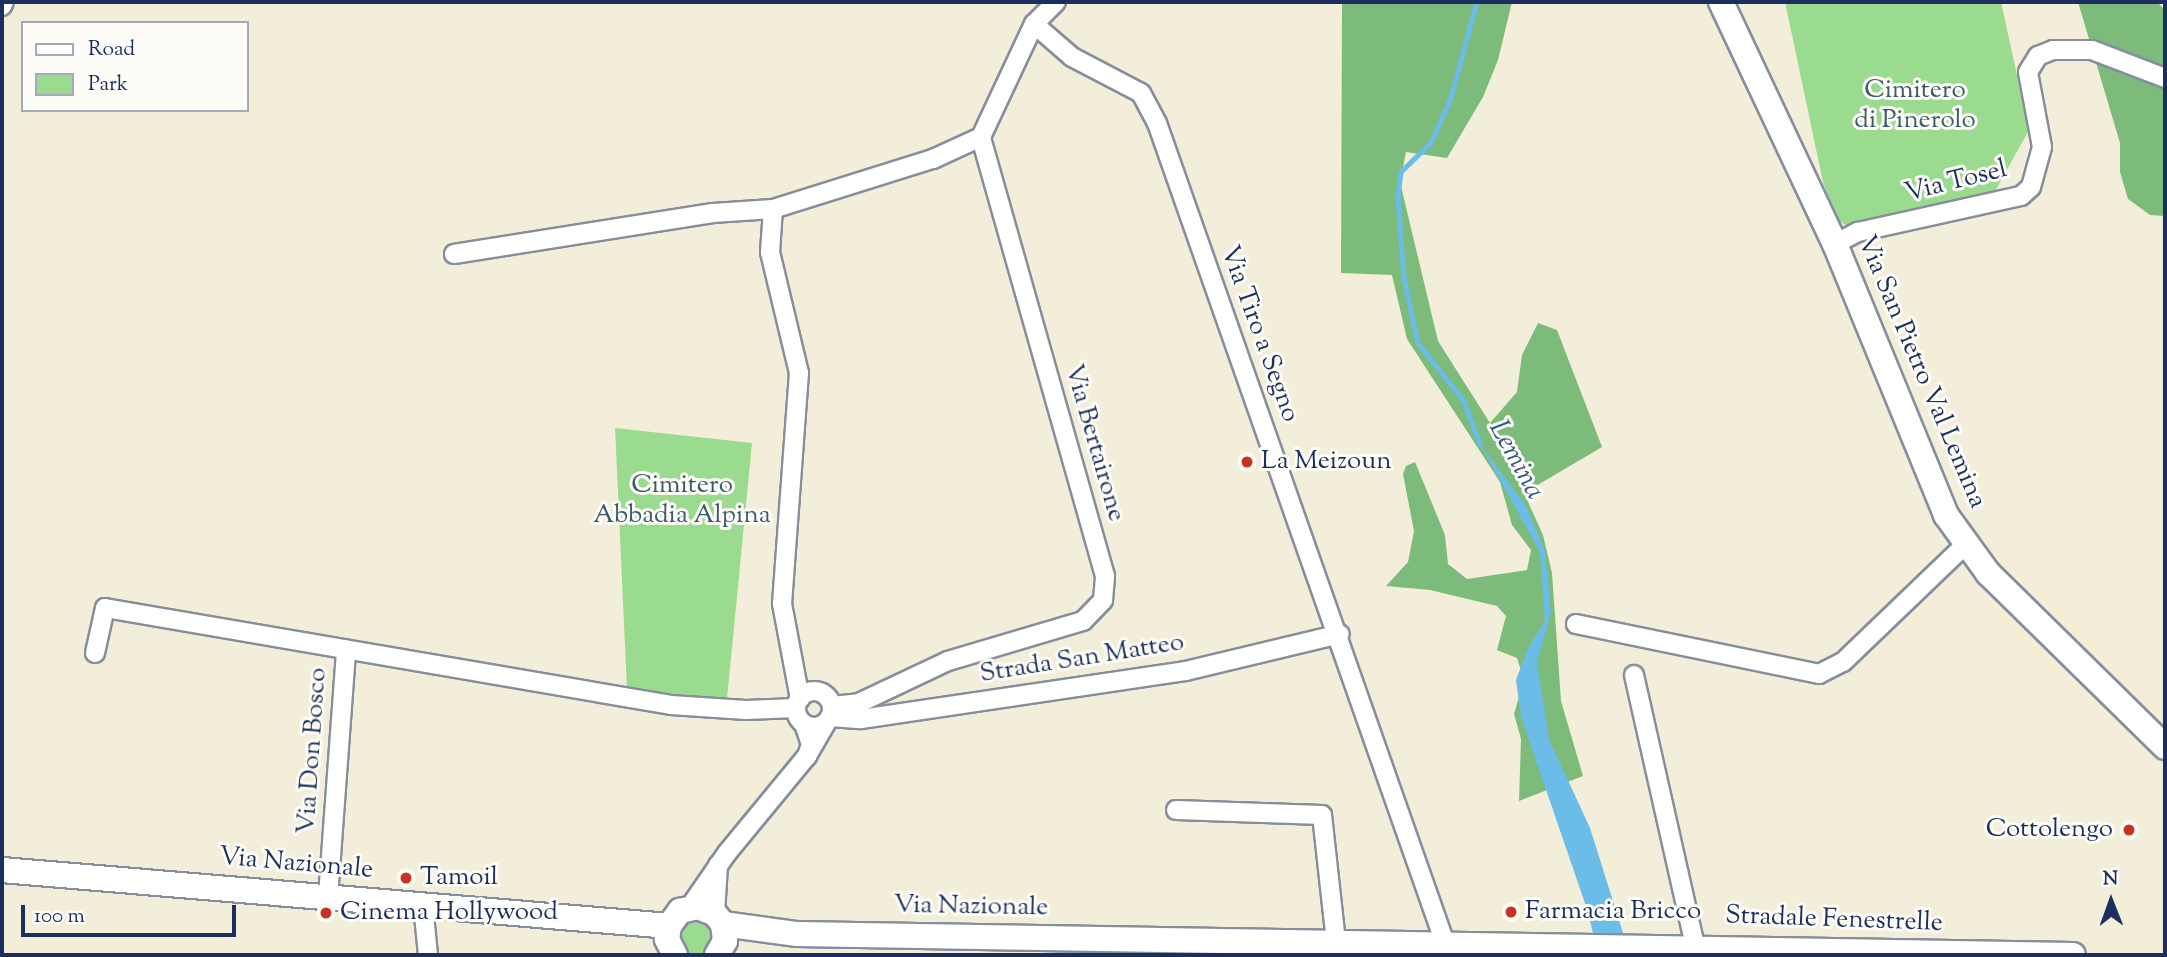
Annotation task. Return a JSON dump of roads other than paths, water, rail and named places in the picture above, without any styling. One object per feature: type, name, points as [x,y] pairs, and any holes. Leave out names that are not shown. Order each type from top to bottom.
[{"type":"street","points":[[454,254],[713,213],[773,208],[933,159],[981,137],[1034,24],[1056,2]]},
{"type":"street","name":"Via San Pietro Val Lemina","points":[[1721,2],[1835,244],[1929,480],[1965,545],[2165,747]]},
{"type":"street","name":"Via Tiro a Segno","points":[[1034,24],[1072,57],[1141,93],[1157,123],[1340,634],[1445,943]]},
{"type":"street","name":"Via Tosel","points":[[1835,244],[1858,232],[2021,196],[2031,187],[2042,147],[2028,72],[2031,62],[2046,52],[2092,50],[2165,78]]},
{"type":"street","name":"Via Bertairone","points":[[830,715],[948,661],[1083,621],[1103,600],[1105,576],[981,137]]},
{"type":"street","points":[[773,208],[770,252],[799,373],[782,604],[800,710],[811,744],[807,756]]},
{"type":"street","points":[[1576,624],[1819,674],[1843,662],[1965,545]]},
{"type":"street","points":[[95,653],[105,608],[671,705],[800,710],[816,727],[830,715]]},
{"type":"street","name":"Strada San Matteo","points":[[830,715],[861,719],[1186,671],[1340,634]]},
{"type":"street","name":"Via Don Bosco","points":[[328,897],[346,650]]},
{"type":"street","points":[[1634,675],[1695,946]]},
{"type":"street","points":[[675,955],[667,939],[669,926],[689,908],[718,865],[807,756],[830,715],[828,696],[817,691],[800,710]]},
{"type":"street","points":[[1176,810],[1322,816],[1336,942]]},
{"type":"street","points":[[718,865],[719,919]]},
{"type":"street","name":"Via Nazionale","points":[[2,870],[669,926]]},
{"type":"street","points":[[423,905],[428,955]]},
{"type":"street","name":"Via Nazionale","points":[[689,908],[767,931],[1172,948]]},
{"type":"street","name":"Via Nazionale","points":[[719,919],[720,952],[767,931]]},
{"type":"street","name":"Stradale Fenestrelle","points":[[1172,948],[1336,942],[1644,945],[1851,953],[2087,955]]},
{"type":"water","points":[[1478,441],[1526,506],[1545,551],[1551,613],[1537,663],[1549,739],[1590,828],[1630,955],[1598,955],[1588,912],[1521,717],[1516,680],[1528,648],[1545,621],[1540,552]]},
{"type":"waterway","name":"Lemina","points":[[1477,2],[1451,98],[1431,143],[1401,172],[1398,198],[1404,278],[1418,343],[1464,401],[1480,444]]},
{"type":"place","name":"La Meizoun","points":[[1247,462]]},
{"type":"place","name":"Cottolengo","points":[[2129,830]]},
{"type":"place","name":"Tamoil","points":[[406,878]]},
{"type":"place","name":"Farmacia Bricco","points":[[1511,912]]},
{"type":"place","name":"Cinema Hollywood","points":[[326,913]]},
{"type":"park label","name":"Cimitero di Pinerolo","points":[[1915,106]]},
{"type":"park label","name":"Cimitero Abbadia Alpina","points":[[682,501]]}]
